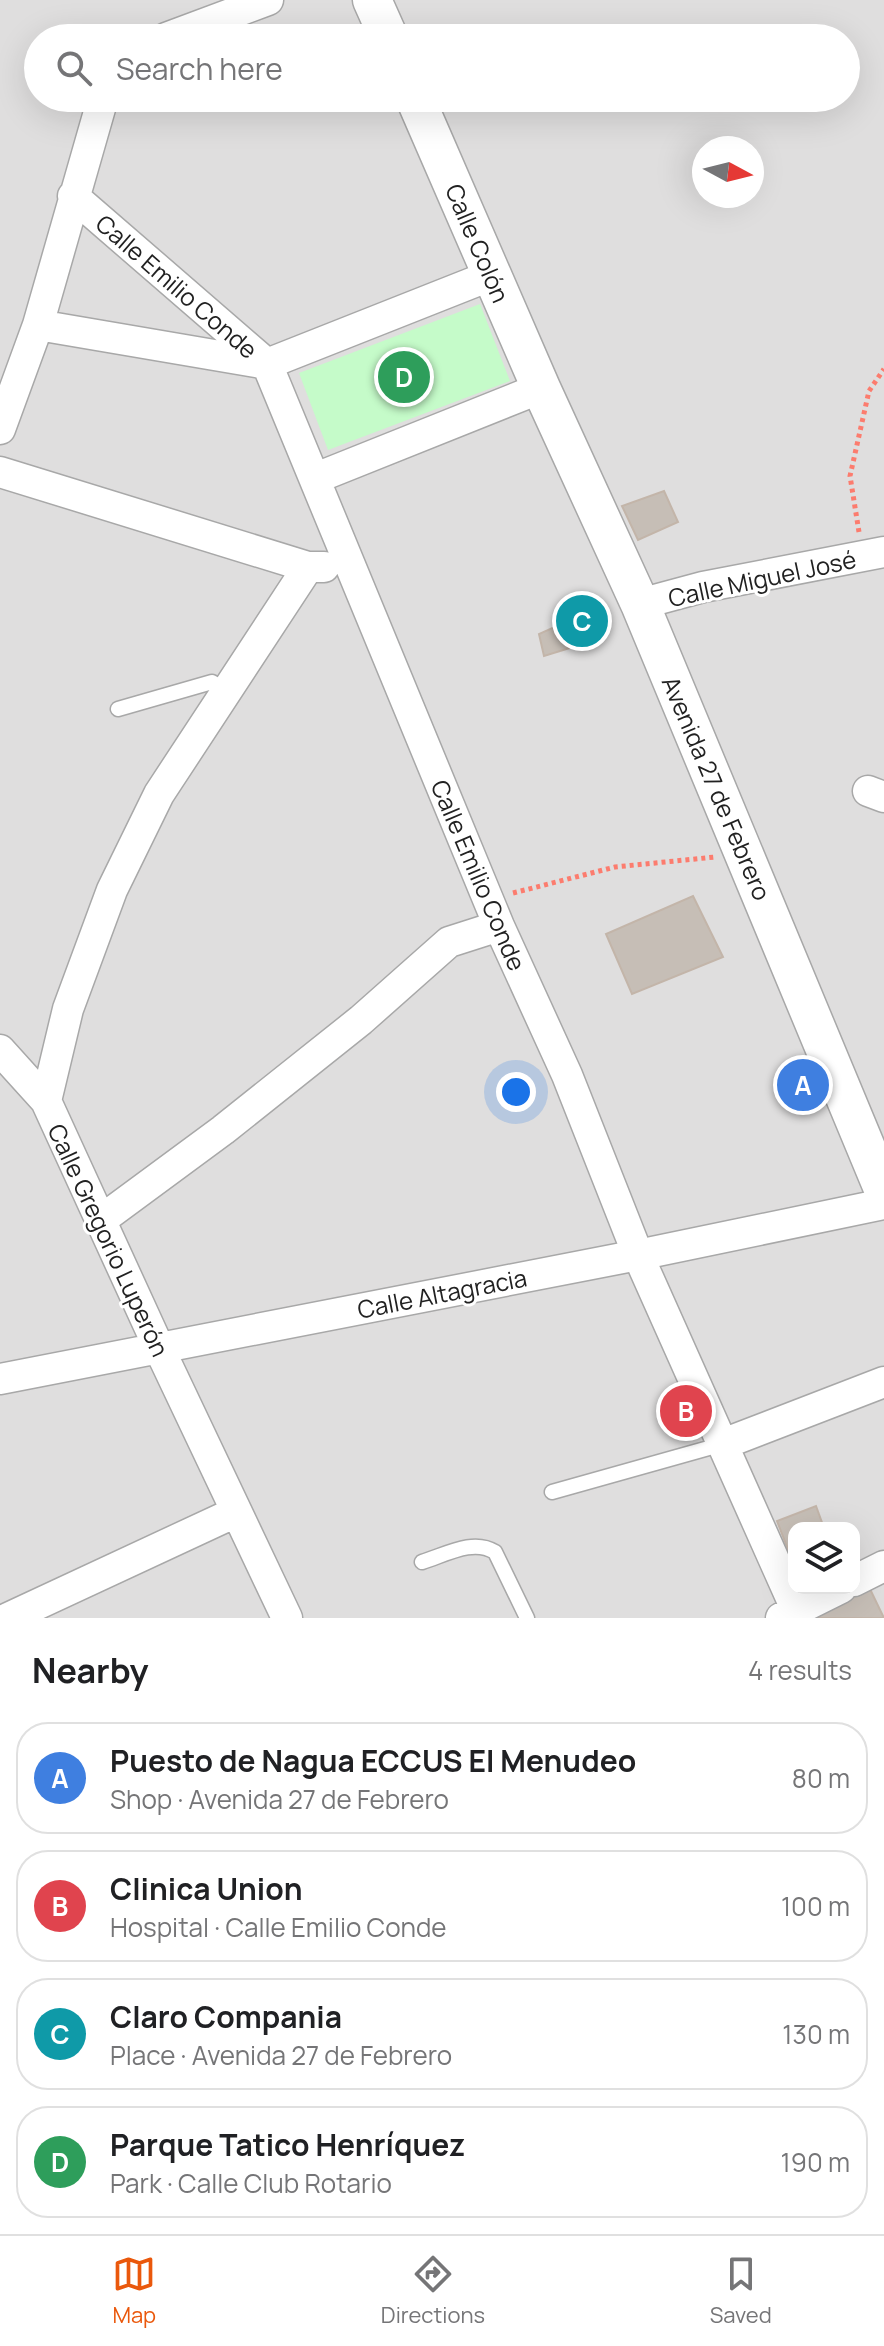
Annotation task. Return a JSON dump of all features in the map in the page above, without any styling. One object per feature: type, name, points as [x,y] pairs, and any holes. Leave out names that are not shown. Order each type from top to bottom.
[{"type":"street","points":[[204,24],[268,0]]},
{"type":"street","points":[[372,0],[383,24]]},
{"type":"street","points":[[0,429],[38,325],[99,112]]},
{"type":"street","name":"Calle Colón","points":[[421,112],[541,388]]},
{"type":"street","name":"Calle Emilio Conde","points":[[73,196],[267,364],[494,912],[567,1075],[638,1255],[723,1444],[792,1616]]},
{"type":"street","points":[[38,325],[267,364],[492,275]]},
{"type":"street","points":[[316,478],[541,388]]},
{"type":"street","name":"Avenida 27 de Febrero","points":[[541,388],[640,604],[884,1191]]},
{"type":"street","points":[[0,472],[308,567],[351,567]]},
{"type":"street","name":"Calle Miguel José","points":[[640,604],[703,587],[873,554]]},
{"type":"street","name":"Calle Gregorio Luperón","points":[[287,1618],[46,1101],[68,1009],[112,890],[159,794],[308,567]]},
{"type":"street","points":[[101,1220],[223,1130],[361,1020],[449,942],[494,912]]},
{"type":"street","points":[[0,1050],[46,1101]]},
{"type":"street","name":"Calle Altagracia","points":[[0,1379],[884,1204]]},
{"type":"street","points":[[723,1444],[884,1382]]},
{"type":"street","points":[[8,1618],[236,1512]]},
{"type":"street","points":[[860,1578],[884,1566]]},
{"type":"street","points":[[792,1616],[830,1594]]},
{"type":"lane","points":[[118,709],[212,682],[226,690]]},
{"type":"lane","points":[[552,1492],[723,1444]]},
{"type":"lane","points":[[422,1562],[474,1545],[487,1547],[495,1552],[527,1618]]},
{"type":"path","points":[[873,554],[850,476],[869,391],[884,369]]},
{"type":"path","points":[[494,912],[615,867],[746,854]]},
{"type":"shaded area","points":[[0,0],[884,0],[884,1618],[0,1618]]},
{"type":"green space","points":[[480,304],[510,381],[328,450],[299,373]]},
{"type":"building","points":[[664,491],[678,522],[638,540],[622,506]]},
{"type":"building","points":[[595,609],[602,638],[544,656],[539,634]]},
{"type":"building","points":[[693,896],[723,957],[632,994],[606,934]]},
{"type":"building","points":[[816,1506],[822,1522],[788,1522],[788,1549],[777,1521]]},
{"type":"building","points":[[869,1587],[884,1618],[810,1618],[860,1594]]},
{"type":"place","name":"Parque Tatico Henríquez","points":[[404,377]]},
{"type":"place","name":"Claro Compania","points":[[582,621]]},
{"type":"place","name":"Puesto de Nagua ECCUS El Menudeo","points":[[803,1085]]},
{"type":"place","name":"Clinica Union","points":[[686,1411]]}]
